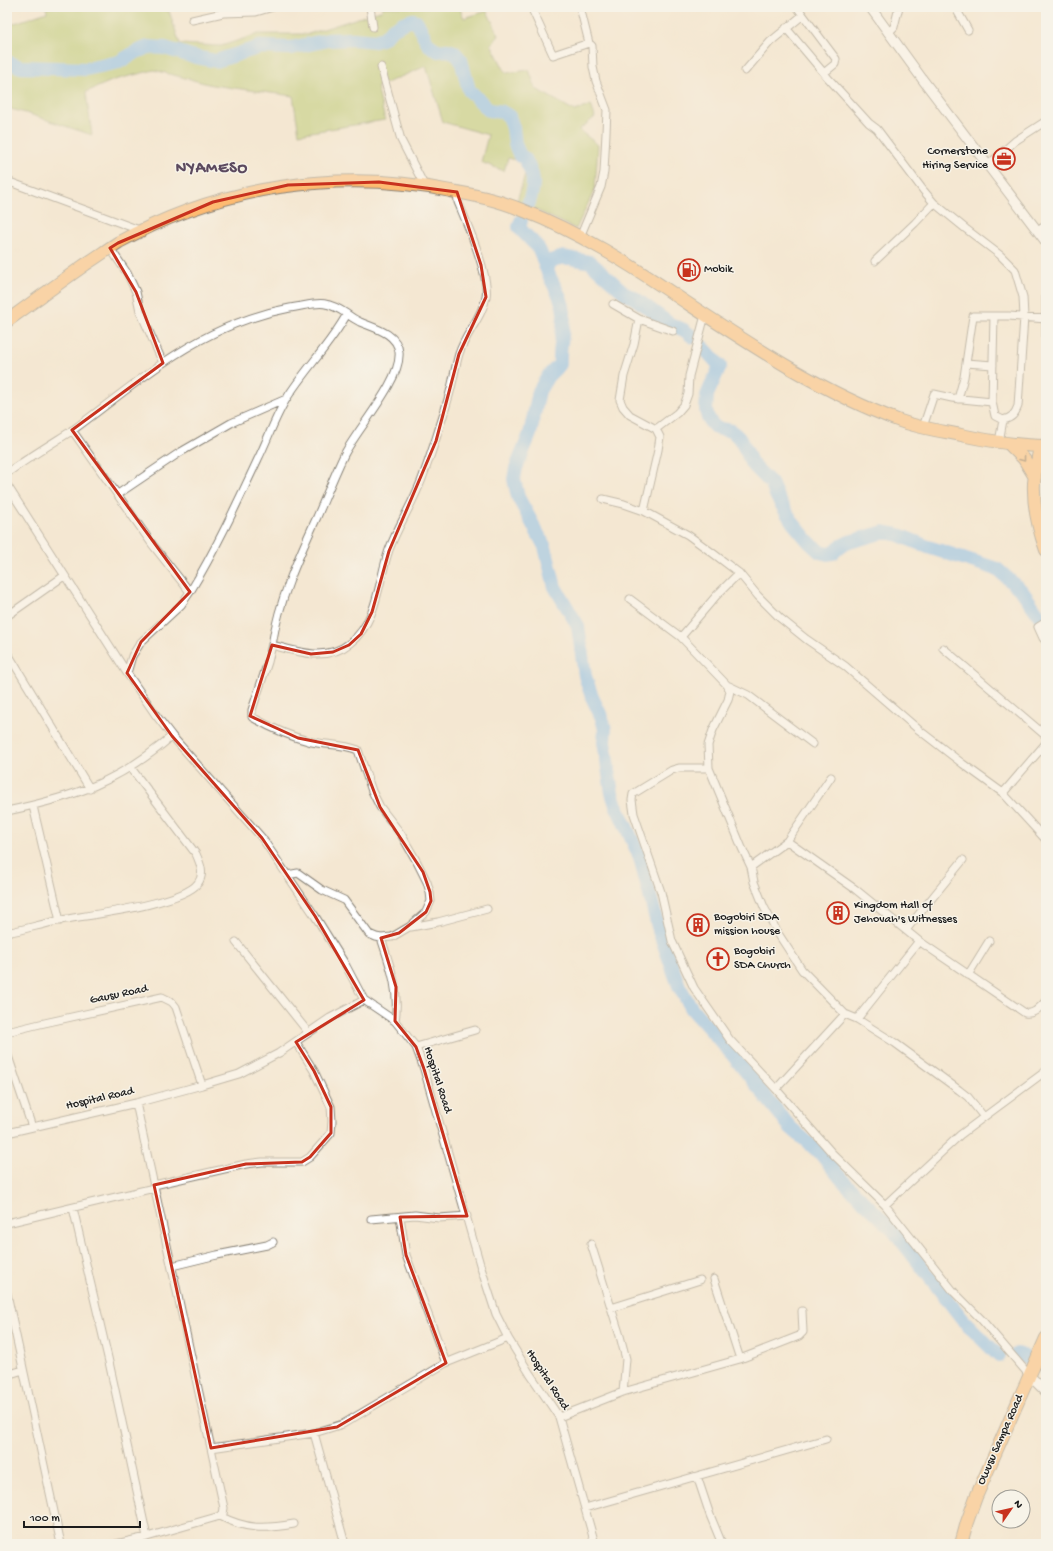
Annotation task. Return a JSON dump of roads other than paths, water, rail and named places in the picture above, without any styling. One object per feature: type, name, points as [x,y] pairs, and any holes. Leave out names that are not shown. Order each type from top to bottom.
[{"type":"main road","points":[[7,321],[110,248],[142,231],[213,202],[267,188],[323,182],[379,182],[424,185],[480,197],[522,209],[561,226],[642,274],[762,352],[824,388],[903,422],[1004,443],[1043,446],[1034,481],[1035,508],[1039,530],[1046,550]]},
{"type":"main road","points":[[1004,443],[1024,459],[1034,481]]},
{"type":"main road","points":[[1034,481],[1046,465]]},
{"type":"main road","name":"Owusu Sampa Road","points":[[961,1544],[974,1504],[1046,1338]]},
{"type":"street","points":[[192,20],[223,13],[256,12],[273,7]]},
{"type":"street","points":[[370,7],[373,27]]},
{"type":"street","points":[[531,7],[553,55],[589,43]]},
{"type":"street","points":[[580,7],[589,43],[592,46],[593,67],[596,81],[606,107],[604,172],[601,187],[580,237]]},
{"type":"street","points":[[797,7],[836,59],[835,64],[824,73]]},
{"type":"street","points":[[870,7],[1046,242]]},
{"type":"street","points":[[888,33],[894,27],[899,7]]},
{"type":"street","points":[[954,7],[968,30]]},
{"type":"street","points":[[745,71],[770,42],[803,15]]},
{"type":"street","points":[[786,28],[864,118],[877,129],[923,190],[934,202],[1000,255],[1015,270],[1023,297],[1024,317],[1018,406],[1011,417],[1003,420],[995,416],[992,402],[994,316]]},
{"type":"street","points":[[381,67],[401,140],[424,185]]},
{"type":"street","points":[[988,164],[1015,140],[1046,121]]},
{"type":"street","points":[[7,181],[142,231]]},
{"type":"street","points":[[272,645],[310,654],[321,655],[333,652],[349,645],[361,634],[372,612],[389,551],[421,480],[436,440],[459,354],[482,310],[486,297],[486,283],[458,202],[457,192]]},
{"type":"street","points":[[875,261],[916,223],[934,202]]},
{"type":"street","points":[[1038,231],[1046,225]]},
{"type":"street","points":[[110,248],[127,273],[136,292],[140,311],[163,363]]},
{"type":"street","points":[[1046,286],[1046,346]]},
{"type":"street","points":[[7,473],[72,430],[163,363],[221,330],[262,314],[320,303],[330,304],[385,333],[395,341],[399,351],[394,374],[386,390],[345,454],[302,549],[280,606],[268,662],[252,710],[252,717],[273,729],[310,742],[358,750],[372,791],[380,807],[401,834],[423,872],[430,892],[431,901],[426,912],[409,927],[392,937],[381,938],[370,934],[344,900],[322,890],[298,873],[288,875]]},
{"type":"street","points":[[613,304],[639,319],[673,331]]},
{"type":"street","points":[[127,673],[132,656],[141,642],[181,605],[190,592],[224,530],[286,399],[337,332],[347,314]]},
{"type":"street","points":[[656,429],[677,414],[684,405],[688,394],[689,376],[705,315]]},
{"type":"street","points":[[958,399],[966,363],[973,316],[1046,319]]},
{"type":"street","points":[[639,319],[634,344],[624,376],[620,400],[623,407],[630,415],[656,429],[660,437],[644,511]]},
{"type":"street","points":[[966,363],[993,365]]},
{"type":"street","points":[[922,427],[934,394],[958,399],[992,402]]},
{"type":"street","points":[[118,494],[179,453],[231,423],[286,399]]},
{"type":"street","points":[[1003,420],[1004,443]]},
{"type":"street","points":[[72,430],[152,544],[190,592]]},
{"type":"street","points":[[7,486],[127,673],[172,736],[262,838],[288,875],[345,964],[364,1000]]},
{"type":"street","points":[[603,499],[644,511],[688,535],[739,574],[780,618],[806,639],[845,666],[926,735],[1003,793],[1046,840]]},
{"type":"street","points":[[681,637],[716,596],[739,574]]},
{"type":"street","points":[[7,616],[64,576]]},
{"type":"street","points":[[630,599],[681,637],[727,685],[730,691],[728,700],[713,730],[708,745],[709,768],[751,867],[754,882],[764,907],[779,935],[802,970],[845,1014],[857,1019],[895,1043],[959,1090],[968,1097],[984,1117]]},
{"type":"street","points":[[1043,624],[1038,628],[1046,641]]},
{"type":"street","points":[[943,648],[1046,736]]},
{"type":"street","points":[[7,652],[90,789]]},
{"type":"street","points":[[727,685],[748,695],[813,744]]},
{"type":"street","points":[[7,811],[33,806],[90,789],[131,768],[172,736]]},
{"type":"street","points":[[1003,793],[1046,743]]},
{"type":"street","points":[[7,933],[60,920],[132,908],[179,895],[192,889],[198,883],[202,876],[196,854],[131,768]]},
{"type":"street","points":[[709,768],[679,768],[672,770],[636,791],[632,800],[634,814],[661,892],[672,941],[694,988],[730,1040],[776,1089],[832,1153],[885,1205],[954,1292],[981,1319],[1030,1376],[1046,1392]]},
{"type":"street","points":[[751,867],[787,841],[832,777]]},
{"type":"street","points":[[33,806],[60,920]]},
{"type":"street","points":[[787,841],[855,889],[919,941],[1025,1013],[1031,1014],[1046,1001]]},
{"type":"street","points":[[906,930],[963,860]]},
{"type":"street","points":[[409,927],[438,922],[487,909]]},
{"type":"street","points":[[381,938],[396,987],[397,1000],[395,1021]]},
{"type":"street","points":[[857,1019],[919,941]]},
{"type":"street","points":[[968,975],[989,941]]},
{"type":"street","points":[[236,942],[308,1032]]},
{"type":"street","name":"Gausu Road","points":[[7,1032],[162,997],[172,1002],[176,1007],[202,1085]]},
{"type":"street","name":"Hospital Road","points":[[7,1133],[136,1103],[239,1074],[279,1053],[330,1018],[364,1000],[395,1021],[416,1047],[427,1077],[496,1314],[508,1338],[530,1374],[559,1417],[595,1544]]},
{"type":"street","points":[[776,1089],[845,1014]]},
{"type":"street","points":[[416,1047],[475,1030]]},
{"type":"street","points":[[7,1223],[73,1208],[246,1164],[262,1162],[302,1162],[310,1157],[331,1133],[331,1107],[314,1071],[296,1042]]},
{"type":"street","points":[[7,1052],[32,1127]]},
{"type":"street","points":[[885,1205],[960,1135],[1046,1071]]},
{"type":"street","points":[[116,1544],[147,1537],[224,1514],[224,1508],[136,1103]]},
{"type":"street","points":[[73,1208],[109,1362],[147,1537]]},
{"type":"street","points":[[371,1219],[415,1215],[439,1218],[467,1216]]},
{"type":"street","points":[[400,1217],[406,1255],[446,1363]]},
{"type":"street","points":[[172,1266],[267,1245],[273,1242]]},
{"type":"street","points":[[591,1244],[626,1360],[623,1392]]},
{"type":"street","points":[[714,1279],[740,1359]]},
{"type":"street","points":[[611,1308],[700,1280]]},
{"type":"street","points":[[7,1294],[61,1544]]},
{"type":"street","points":[[559,1417],[623,1392],[740,1359],[799,1336],[803,1332],[802,1311]]},
{"type":"street","points":[[211,1448],[314,1433],[343,1424],[446,1363],[508,1338]]},
{"type":"street","points":[[7,1375],[23,1370]]},
{"type":"street","points":[[314,1433],[345,1544]]},
{"type":"street","points":[[585,1508],[826,1438]]},
{"type":"street","points":[[698,1476],[710,1515],[722,1544]]},
{"type":"street","points":[[220,1516],[232,1523],[245,1526],[267,1528],[294,1524]]},
{"type":"waterway","points":[[7,62],[21,67],[86,69],[119,62],[148,47],[165,48],[191,56],[216,61],[260,47],[291,48],[328,40],[353,39],[375,41],[384,38],[391,30],[403,23],[413,20],[417,22],[428,44],[438,51],[447,50],[454,52],[461,60],[469,90],[489,110],[502,112],[509,116],[513,128],[515,144],[520,156],[526,160],[531,170],[533,185],[528,205]]},
{"type":"waterway","points":[[521,221],[519,227],[540,251],[549,275],[562,301],[564,313],[560,364],[548,376],[539,391],[530,434],[516,468],[514,479],[518,497],[545,547],[555,587],[578,626],[585,676],[592,697],[602,718],[605,730],[604,742],[612,793],[640,857],[659,931],[679,986],[692,1009],[731,1053],[790,1127],[821,1154],[843,1181],[893,1230],[964,1321],[999,1356]]},
{"type":"waterway","points":[[546,267],[553,260],[564,257],[590,262],[627,295],[633,297],[670,324],[684,330],[693,337]]},
{"type":"waterway","points":[[703,347],[720,366],[707,395],[706,410],[708,418],[716,428],[732,431],[739,438],[751,463],[771,483],[777,497],[793,523],[809,542],[820,552],[828,554],[833,553],[839,547],[849,542],[884,532],[899,535],[928,547],[997,569],[1022,591],[1046,625]]},
{"type":"waterway","points":[[1017,1354],[1027,1358]]},
{"type":"place","name":"Cornerstone Hiring Service","points":[[1004,159]]},
{"type":"place","name":"Mobik","points":[[689,270]]},
{"type":"place","name":"Kingdom Hall of Jehovah's Witnesses","points":[[838,913]]},
{"type":"place","name":"Bogobiri SDA mission house","points":[[698,925]]},
{"type":"place","name":"Bogobiri SDA Church","points":[[718,959]]},
{"type":"district","name":"NYAMESO","points":[[212,169]]}]
